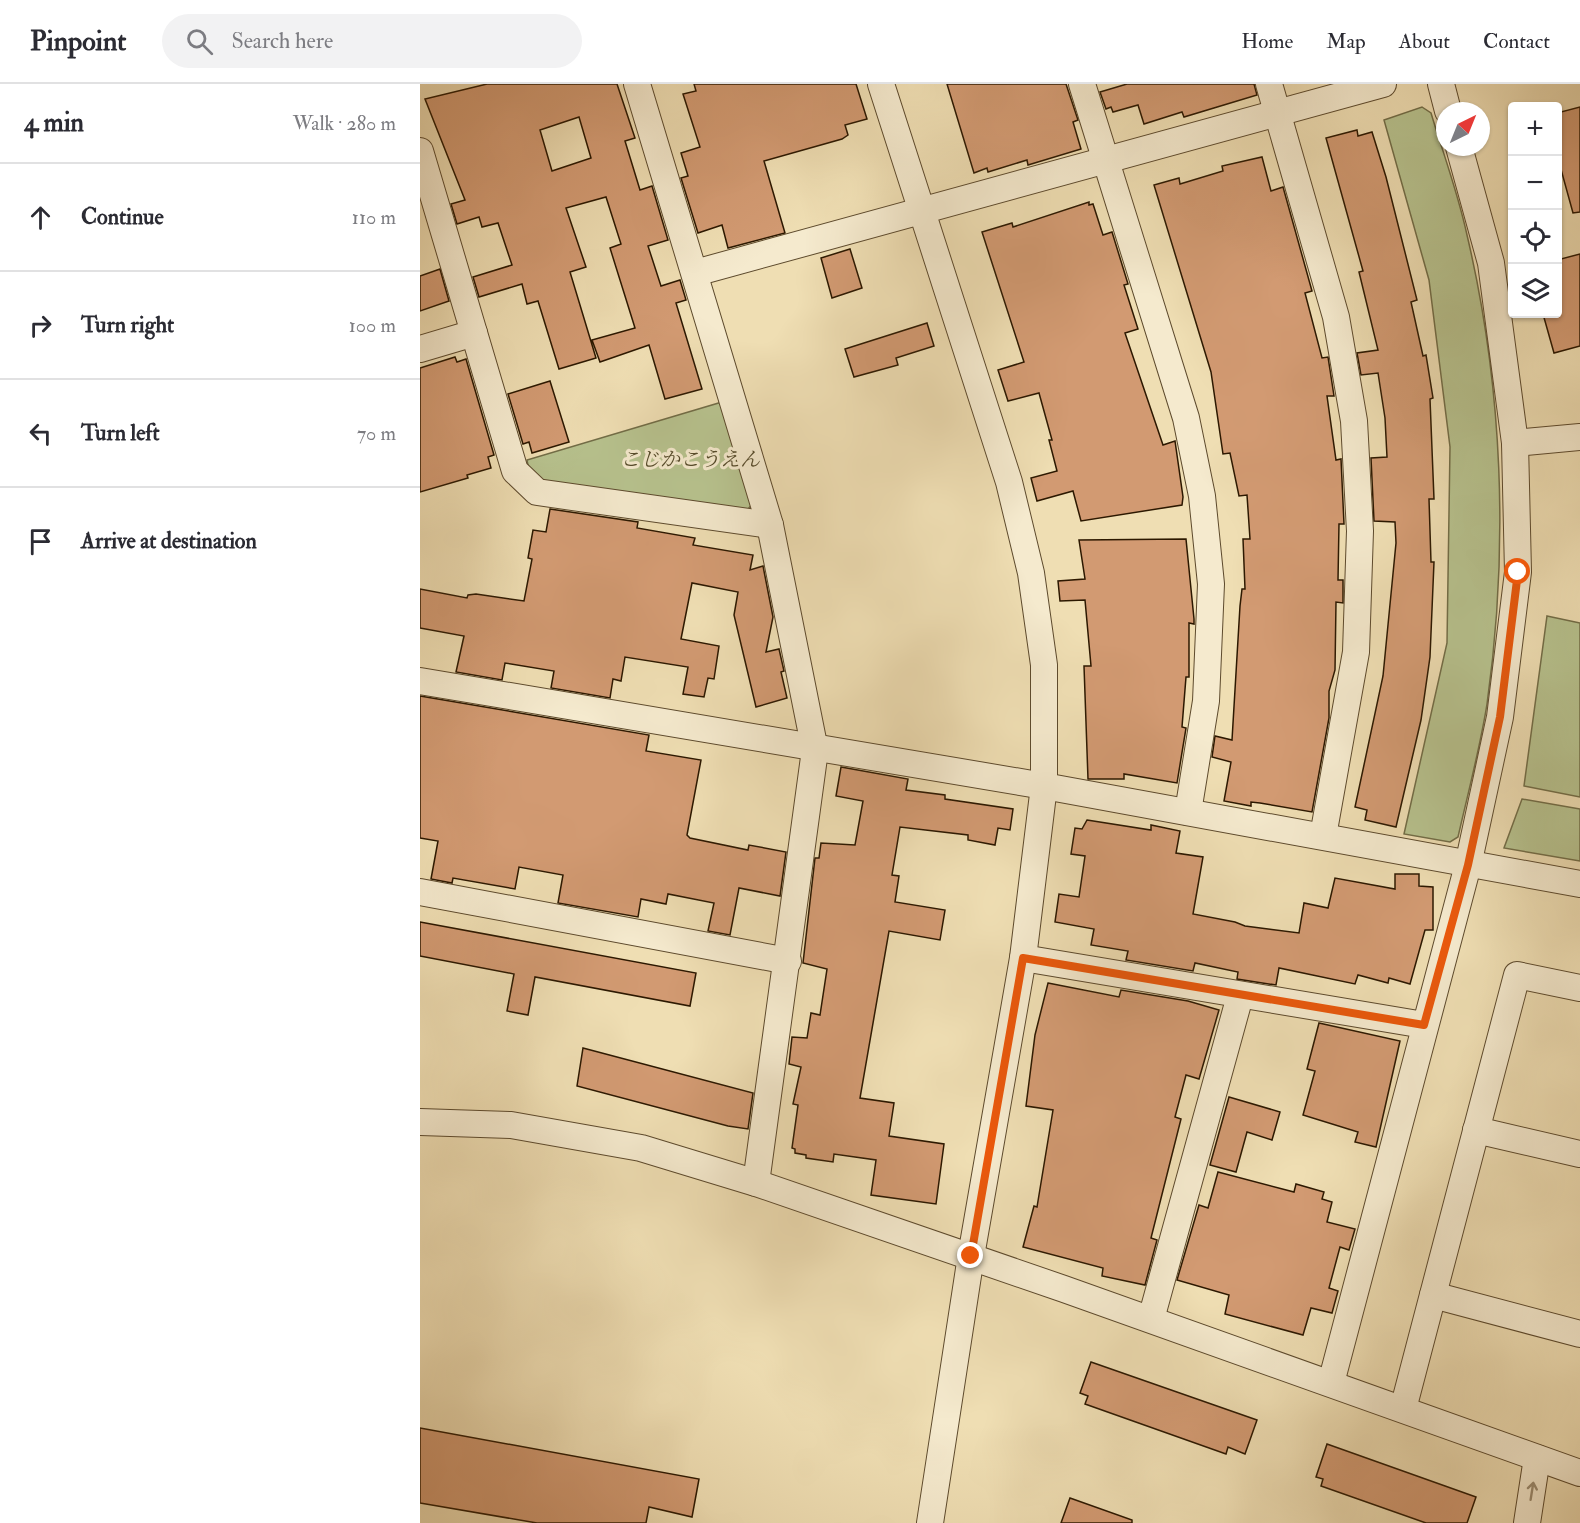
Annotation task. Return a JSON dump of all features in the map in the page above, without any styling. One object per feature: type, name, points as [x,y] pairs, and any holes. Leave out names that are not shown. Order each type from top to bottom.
[{"type":"street","points":[[637,84],[770,525],[815,750],[756,1183]]},
{"type":"street","points":[[881,84],[1010,482],[1031,573],[1044,665],[1044,786],[1023,958],[971,1256],[930,1523]]},
{"type":"street","points":[[1082,84],[1186,418],[1202,496],[1211,584],[1206,701],[1188,812]]},
{"type":"street","points":[[1269,84],[1336,317],[1354,432],[1360,531],[1356,652],[1323,836]]},
{"type":"street","points":[[695,273],[921,210],[1106,162],[1383,84]]},
{"type":"street","points":[[1441,84],[1446,102]]},
{"type":"street","points":[[420,151],[515,471],[537,492],[770,525]]},
{"type":"street","points":[[1331,1383],[1468,865],[1500,717],[1518,572],[1515,443],[1491,262],[1462,156]]},
{"type":"street","points":[[420,349],[474,333]]},
{"type":"street","points":[[1515,443],[1580,437]]},
{"type":"street","points":[[420,681],[815,750],[1044,786],[1580,884]]},
{"type":"street","points":[[420,892],[788,961]]},
{"type":"street","points":[[1023,958],[1424,1025]]},
{"type":"street","points":[[1402,1409],[1517,975],[1580,988]]},
{"type":"street","points":[[1151,1319],[1240,996]]},
{"type":"street","points":[[420,1122],[511,1125],[641,1148],[756,1183],[971,1256],[1580,1473]]},
{"type":"street","points":[[1476,1130],[1580,1154]]},
{"type":"street","points":[[1433,1294],[1580,1334]]},
{"type":"street","points":[[1527,1523],[1537,1458]]},
{"type":"green space","points":[[1422,107],[1431,113],[1436,129],[1436,156],[1445,156],[1467,235],[1479,293],[1495,409],[1500,527],[1494,645],[1487,704],[1477,754],[1458,837],[1450,842],[1404,834],[1447,643],[1450,447],[1429,280],[1384,120]]},
{"type":"green space","name":"こじかこうえん","points":[[722,402],[753,503],[744,514],[539,480],[529,471],[527,460]]},
{"type":"green space","points":[[1547,616],[1580,623],[1580,797],[1524,786]]},
{"type":"green space","points":[[1522,799],[1580,809],[1580,861],[1504,848]]},
{"type":"building","points":[[487,84],[617,84],[635,138],[625,141],[640,190],[652,186],[668,240],[648,246],[661,286],[680,280],[686,300],[676,303],[702,389],[665,399],[649,345],[600,362],[592,340],[635,328],[610,248],[621,244],[606,197],[566,208],[586,267],[570,272],[596,358],[559,369],[538,301],[527,304],[522,284],[479,297],[473,277],[512,265],[498,223],[482,227],[479,217],[457,224],[451,204],[465,200],[425,99]],"holes":[[[579,117],[591,158],[552,171],[540,130]]]},
{"type":"building","points":[[694,84],[856,84],[867,119],[845,125],[848,135],[842,139],[764,161],[785,233],[728,248],[722,225],[698,233],[681,178],[688,176],[681,153],[700,147],[683,94],[696,91]]},
{"type":"building","points":[[947,84],[1066,84],[1078,120],[1073,122],[1081,149],[1028,165],[1027,160],[988,172],[987,168],[974,173]]},
{"type":"building","points":[[1127,84],[1254,84],[1257,95],[1184,117],[1182,112],[1144,124],[1138,105],[1113,112],[1111,107],[1106,109],[1100,92]]},
{"type":"building","points":[[1580,107],[1580,212],[1573,213],[1562,173],[1562,112]]},
{"type":"building","points":[[1357,130],[1358,136],[1372,132],[1386,177],[1417,300],[1411,302],[1423,356],[1426,355],[1433,398],[1430,399],[1434,499],[1429,499],[1431,562],[1434,562],[1430,657],[1421,720],[1396,827],[1365,820],[1367,810],[1355,807],[1383,676],[1396,543],[1395,522],[1374,521],[1371,458],[1387,457],[1385,418],[1378,373],[1361,375],[1357,353],[1378,350],[1359,272],[1363,271],[1326,138]]},
{"type":"building","points":[[1262,157],[1271,191],[1283,187],[1312,291],[1305,293],[1322,358],[1328,357],[1334,396],[1327,396],[1336,460],[1341,459],[1344,524],[1339,524],[1338,580],[1343,580],[1343,603],[1336,602],[1335,670],[1329,691],[1329,718],[1312,812],[1260,803],[1251,802],[1251,806],[1224,801],[1231,762],[1212,757],[1215,736],[1232,740],[1240,606],[1242,589],[1245,589],[1243,539],[1250,539],[1247,495],[1239,496],[1230,453],[1223,454],[1211,372],[1154,185],[1179,178],[1180,184],[1223,171],[1222,166]]},
{"type":"building","points":[[1089,202],[1089,205],[1093,204],[1103,235],[1112,232],[1128,284],[1124,285],[1138,329],[1125,333],[1163,445],[1175,441],[1183,497],[1182,505],[1081,521],[1073,491],[1037,501],[1031,478],[1057,471],[1049,440],[1052,440],[1039,393],[1008,401],[998,370],[1024,362],[982,232],[1012,223],[1013,227]]},
{"type":"building","points":[[850,249],[862,288],[832,298],[821,258]]},
{"type":"building","points":[[1580,254],[1580,346],[1554,353],[1544,318],[1562,318],[1562,259]]},
{"type":"building","points":[[440,269],[449,301],[420,311],[420,276]]},
{"type":"building","points":[[927,323],[934,346],[896,358],[898,365],[854,377],[845,349]]},
{"type":"building","points":[[455,357],[457,362],[466,359],[494,455],[488,457],[491,468],[467,475],[468,478],[420,492],[420,368]]},
{"type":"building","points":[[550,381],[569,442],[532,453],[529,442],[523,444],[508,394]]},
{"type":"building","points":[[550,509],[638,522],[637,528],[695,538],[693,545],[753,555],[750,570],[763,566],[773,617],[766,652],[779,649],[787,698],[756,707],[734,615],[738,592],[692,583],[681,639],[719,646],[714,679],[708,678],[704,697],[683,694],[688,667],[625,657],[621,681],[613,679],[610,698],[551,688],[554,671],[505,663],[502,680],[456,672],[464,636],[420,628],[420,589],[467,598],[468,595],[476,594],[524,601],[532,559],[528,558],[533,530],[546,532]]},
{"type":"building","points":[[1186,539],[1194,624],[1189,623],[1189,677],[1186,677],[1182,727],[1186,728],[1177,783],[1124,774],[1124,779],[1088,779],[1084,666],[1091,666],[1085,600],[1060,601],[1058,581],[1085,579],[1079,540]]},
{"type":"building","points":[[420,696],[649,735],[646,751],[701,760],[687,835],[690,838],[748,850],[749,845],[786,852],[780,896],[739,888],[730,935],[708,931],[714,903],[668,894],[666,904],[641,899],[638,917],[558,903],[563,875],[519,867],[515,889],[453,878],[452,883],[431,879],[438,841],[420,838]]},
{"type":"building","points":[[841,767],[908,779],[906,790],[945,795],[945,799],[1013,809],[1010,830],[998,828],[995,845],[968,840],[968,835],[900,827],[892,875],[899,876],[895,902],[945,910],[940,940],[889,931],[860,1098],[894,1103],[889,1136],[944,1144],[936,1204],[871,1195],[876,1160],[834,1154],[833,1162],[806,1158],[806,1155],[795,1153],[795,1149],[792,1148],[798,1105],[793,1104],[801,1067],[789,1064],[792,1037],[807,1038],[811,1013],[820,1015],[827,969],[803,963],[815,858],[819,858],[821,843],[855,845],[863,801],[836,796]]},
{"type":"building","points":[[1087,820],[1151,830],[1151,825],[1180,831],[1176,853],[1203,857],[1193,914],[1245,926],[1299,933],[1304,903],[1328,908],[1335,878],[1395,889],[1395,874],[1419,874],[1419,886],[1433,887],[1433,930],[1425,930],[1410,984],[1389,978],[1388,983],[1358,975],[1355,984],[1279,968],[1276,985],[1237,979],[1238,972],[1195,963],[1193,971],[1126,960],[1128,951],[1091,945],[1094,929],[1055,922],[1059,894],[1079,897],[1085,856],[1071,854],[1075,828],[1082,829]]},
{"type":"building","points":[[420,922],[696,973],[690,1006],[535,977],[528,1015],[507,1011],[514,974],[420,956]]},
{"type":"building","points":[[1048,983],[1119,997],[1121,990],[1188,1001],[1219,1010],[1199,1079],[1186,1075],[1175,1117],[1181,1119],[1151,1238],[1157,1240],[1145,1285],[1102,1276],[1103,1268],[1023,1247],[1034,1206],[1037,1207],[1053,1110],[1026,1106],[1035,1035]]},
{"type":"building","points":[[1319,1023],[1400,1041],[1376,1147],[1355,1142],[1358,1132],[1303,1115],[1315,1071],[1307,1069]]},
{"type":"building","points":[[583,1048],[753,1093],[748,1129],[728,1126],[577,1086]]},
{"type":"building","points":[[1229,1097],[1280,1112],[1272,1140],[1247,1132],[1236,1172],[1210,1165]]},
{"type":"building","points":[[1218,1172],[1294,1192],[1296,1184],[1324,1192],[1322,1199],[1332,1202],[1327,1222],[1355,1229],[1349,1250],[1340,1247],[1329,1288],[1338,1291],[1332,1313],[1311,1308],[1303,1335],[1225,1314],[1229,1295],[1177,1280],[1199,1205],[1208,1208]]},
{"type":"building","points":[[1091,1362],[1257,1420],[1245,1454],[1228,1447],[1226,1454],[1085,1404],[1088,1396],[1080,1393]]},
{"type":"building","points":[[420,1428],[699,1479],[692,1517],[649,1507],[646,1523],[537,1523],[420,1503]]},
{"type":"building","points":[[1327,1444],[1476,1497],[1467,1523],[1426,1523],[1321,1486],[1323,1479],[1316,1477]]},
{"type":"building","points":[[1070,1498],[1132,1520],[1132,1523],[1061,1523]]},
{"type":"route","points":[[971,1256],[1023,958],[1424,1025],[1468,865],[1500,717],[1518,572]]}]
